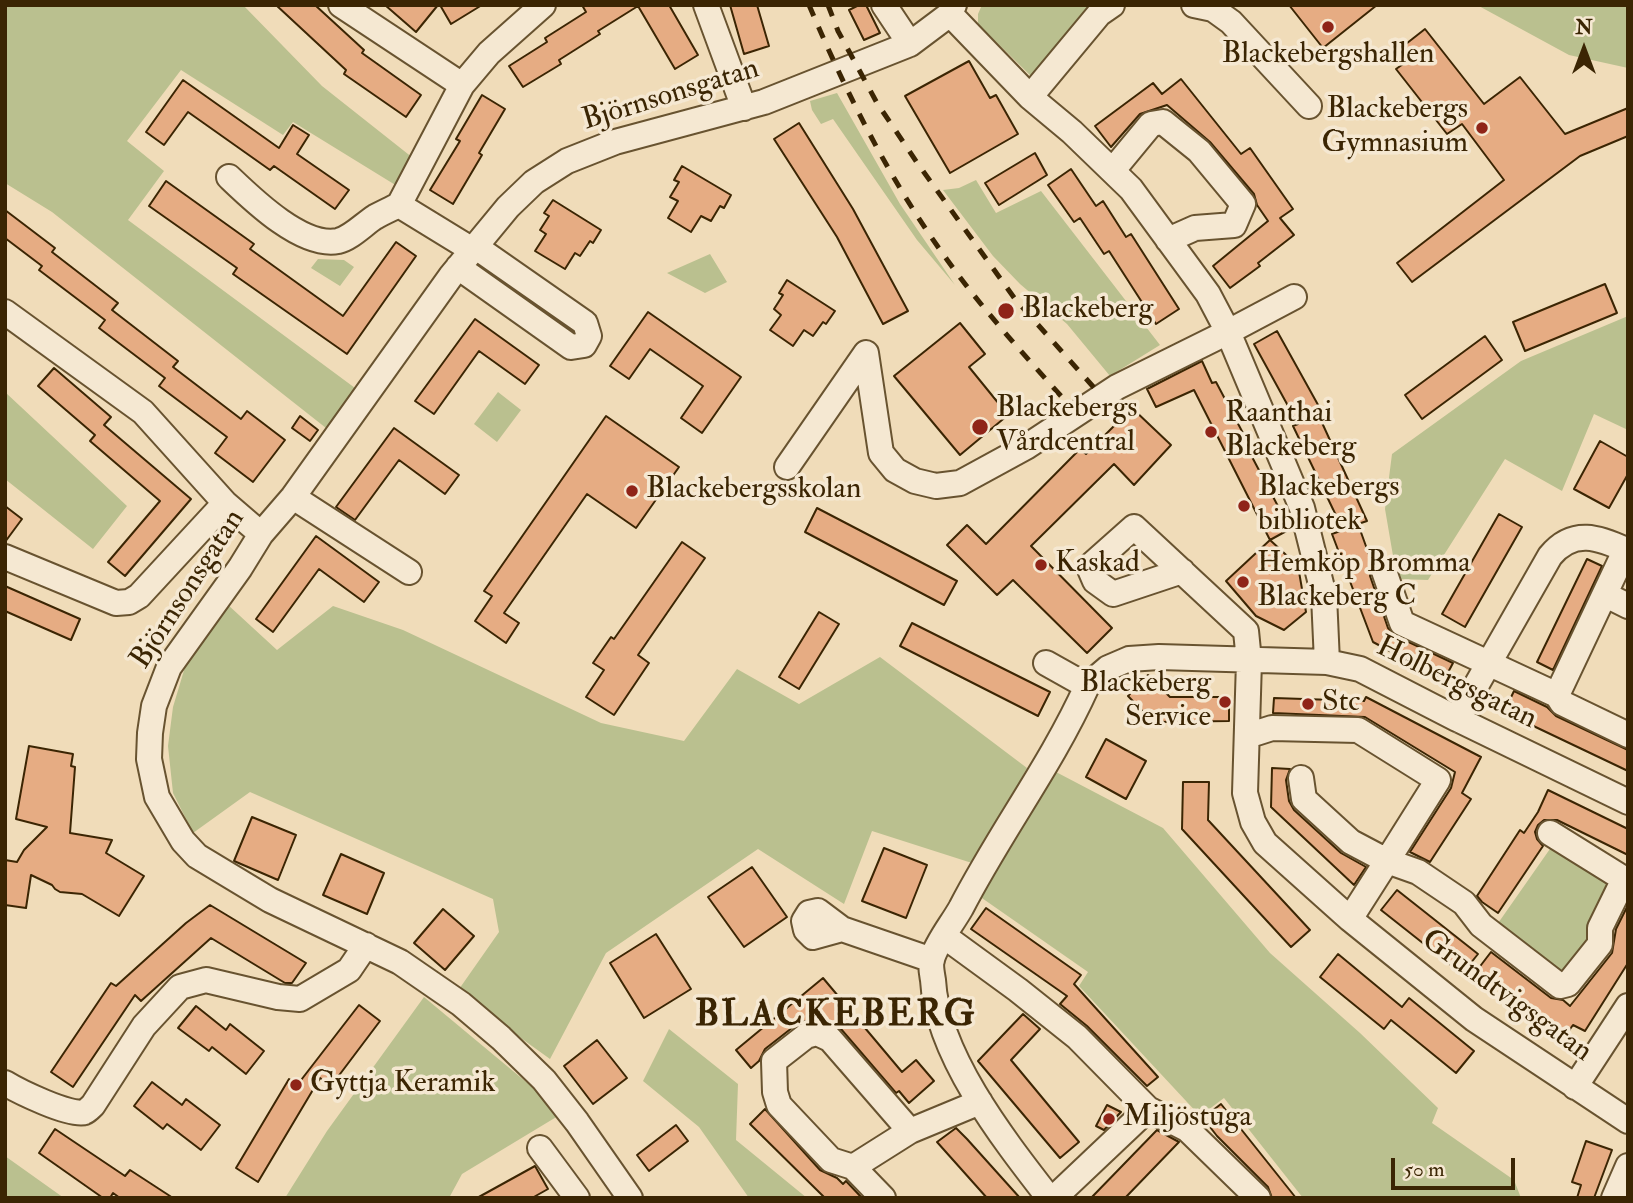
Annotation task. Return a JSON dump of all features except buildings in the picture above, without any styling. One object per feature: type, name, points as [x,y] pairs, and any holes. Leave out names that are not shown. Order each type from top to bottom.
[{"type":"street","points":[[341,5],[462,85]]},
{"type":"street","points":[[229,177],[256,204],[280,221],[321,240],[340,241],[399,205],[462,85],[489,53],[543,5]]},
{"type":"street","points":[[706,5],[744,108]]},
{"type":"street","points":[[884,5],[910,44]]},
{"type":"street","points":[[1030,97],[1099,14],[1112,5]]},
{"type":"street","points":[[1194,5],[1213,9],[1231,22],[1309,106]]},
{"type":"street","points":[[952,9],[1030,97],[1131,189],[1208,294],[1228,332],[1303,508],[1324,596],[1327,662]]},
{"type":"street","name":"Björnsonsgatan","points":[[630,1198],[544,1080],[461,1004],[400,962],[270,900],[197,856],[183,841],[157,797],[149,759],[154,706],[169,667],[261,534],[293,497],[487,230],[534,182],[567,160],[615,142],[744,108],[796,91],[910,44],[952,9]]},
{"type":"street","points":[[1113,170],[1151,124],[1163,122],[1199,151],[1243,204],[1234,225],[1195,228],[1168,240]]},
{"type":"street","points":[[399,205],[469,255],[585,323],[589,336],[584,345],[570,347],[469,255]]},
{"type":"street","points":[[787,467],[866,352],[881,453],[895,470],[915,481],[936,486],[960,483],[1026,447],[1117,387],[1294,297]]},
{"type":"street","points":[[5,312],[143,412],[225,503],[261,534]]},
{"type":"street","points":[[293,497],[409,572]]},
{"type":"street","points":[[5,557],[116,603],[129,602],[139,596],[225,503]]},
{"type":"street","points":[[1457,719],[1550,556],[1560,544],[1577,537],[1605,539],[1627,550],[1617,601],[1557,695]]},
{"type":"street","name":"Grundtvigsgatan","points":[[1182,571],[1246,631],[1249,661],[1245,793],[1253,822],[1265,843],[1350,919],[1474,1018],[1628,1121]]},
{"type":"street","name":"Holbergsgatan","points":[[1384,571],[1402,623],[1557,695],[1562,703],[1628,735]]},
{"type":"street","name":"Holbergsgatan","points":[[1148,1109],[1051,1198],[1015,1154],[980,1102],[949,1046],[934,997],[932,960],[944,936],[1066,733],[1087,686],[1108,668],[1129,659],[1159,657],[1327,662],[1360,669],[1628,803]]},
{"type":"street","points":[[1046,663],[1087,686]]},
{"type":"street","points":[[1247,736],[1272,729],[1358,730],[1438,780],[1350,919]]},
{"type":"street","name":"Grundtvigsgatan","points":[[1301,778],[1304,799],[1351,842],[1387,861],[1418,872],[1464,903],[1481,925],[1560,986],[1568,984],[1600,944],[1600,928],[1624,879],[1550,833]]},
{"type":"street","points":[[842,929],[932,960]]},
{"type":"street","points":[[944,936],[1077,1037],[1148,1109],[1187,1129],[1258,1198]]},
{"type":"street","points":[[5,1083],[25,1095],[74,1113],[85,1112],[93,1105],[144,1026],[180,987],[206,980],[278,997],[300,999],[349,970],[366,945]]},
{"type":"street","points":[[1575,1087],[1628,1006]]},
{"type":"street","points":[[883,1198],[853,1167],[831,1160],[779,1105],[775,1092],[774,1061],[806,1036],[817,1033],[830,1039],[910,1132]]},
{"type":"street","points":[[853,1167],[910,1132],[980,1102]]},
{"type":"street","points":[[540,1148],[577,1198]]},
{"type":"street","points":[[1615,1197],[1628,1166]]},
{"type":"green space","points":[[5,5],[243,5],[322,86],[413,158],[397,186],[293,122],[283,135],[181,70],[127,141],[164,171],[128,220],[355,388],[326,428],[52,212],[5,183]]},
{"type":"green space","points":[[982,5],[1103,5],[1035,80],[978,24]]},
{"type":"green space","points":[[1477,5],[1628,5],[1628,68],[1569,55]]},
{"type":"green space","points":[[837,93],[900,204],[955,285],[917,240],[833,119],[821,124],[812,110],[810,101]]},
{"type":"green space","points":[[976,180],[996,213],[1041,191],[1160,345],[1110,376],[1067,324],[1020,284],[993,256],[943,190],[959,188]]},
{"type":"green space","points":[[710,254],[727,282],[705,293],[667,273]]},
{"type":"green space","points":[[318,259],[344,260],[354,267],[340,286],[311,268]]},
{"type":"green space","points":[[1628,316],[1628,430],[1594,414],[1562,491],[1505,459],[1428,580],[1397,579],[1385,509],[1392,454],[1521,361]]},
{"type":"green space","points":[[5,392],[127,506],[93,549],[5,479]]},
{"type":"green space","points":[[498,392],[521,410],[497,442],[474,424]]},
{"type":"green space","points":[[227,604],[277,650],[333,606],[403,630],[601,723],[684,741],[737,669],[799,704],[880,657],[1027,768],[975,864],[872,831],[844,904],[758,849],[606,953],[550,1059],[457,992],[499,932],[493,899],[250,792],[193,833],[173,793],[168,746],[173,707],[185,667]]},
{"type":"green space","points":[[1056,772],[1163,828],[1270,953],[1360,1033],[1438,1108],[1432,1123],[1514,1180],[1521,1198],[1303,1198],[1224,1098],[1200,1116],[1079,986],[1088,972],[979,896]]},
{"type":"green space","points":[[1552,846],[1616,882],[1593,941],[1566,977],[1494,929]]},
{"type":"green space","points":[[424,997],[537,1091],[558,1116],[462,1174],[449,1198],[285,1198],[327,1131]]},
{"type":"green space","points":[[669,1029],[738,1084],[736,1140],[807,1198],[749,1198],[699,1127],[643,1081]]},
{"type":"green space","points":[[5,1156],[64,1198],[5,1198]]},
{"type":"railway","points":[[809,5],[869,133],[923,225],[988,313],[1070,406]]},
{"type":"railway","points":[[828,5],[838,31],[877,103],[918,164],[1015,299],[1097,391]]},
{"type":"place","name":"Blackebergshallen","points":[[1328,27]]},
{"type":"place","name":"Blackebergs Gymnasium","points":[[1482,128]]},
{"type":"place","name":"Blackeberg","points":[[1006,311]]},
{"type":"place","name":"Blackebergs Vårdcentral","points":[[980,427]]},
{"type":"place","name":"Raanthai Blackeberg","points":[[1211,432]]},
{"type":"place","name":"Blackebergsskolan","points":[[632,491]]},
{"type":"place","name":"Blackebergs bibliotek","points":[[1244,506]]},
{"type":"place","name":"Kaskad","points":[[1041,565]]},
{"type":"place","name":"Hemköp Bromma Blackeberg C","points":[[1243,582]]},
{"type":"place","name":"Blackeberg Service","points":[[1225,702]]},
{"type":"place","name":"Stc","points":[[1308,704]]},
{"type":"place","name":"Gyttja Keramik","points":[[296,1085]]},
{"type":"place","name":"Miljöstuga","points":[[1109,1119]]},
{"type":"district","name":"BLACKEBERG","points":[[836,1017]]}]
